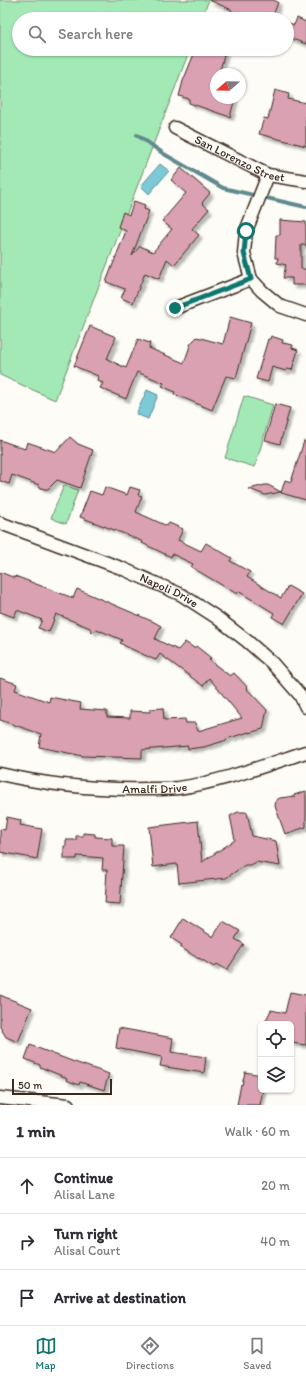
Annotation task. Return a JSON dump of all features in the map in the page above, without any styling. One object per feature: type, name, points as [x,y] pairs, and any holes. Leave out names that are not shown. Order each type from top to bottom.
[{"type":"street","name":"San Lorenzo Street","points":[[176,128],[268,175],[306,181]]},
{"type":"street","points":[[268,175],[246,231],[244,253],[251,279],[262,291],[280,306],[306,315]]},
{"type":"street","points":[[175,308],[251,279]]},
{"type":"street","name":"Napoli Drive","points":[[0,523],[121,568],[182,595],[216,617],[272,663],[300,696],[306,707]]},
{"type":"street","name":"Amalfi Drive","points":[[0,774],[32,781],[77,787],[118,790],[177,788],[221,779],[306,752]]},
{"type":"street","points":[[0,1098],[68,1105]]},
{"type":"green space","points":[[0,0],[209,0],[204,12],[12,12],[12,56],[187,56],[55,400],[0,375]]},
{"type":"green space","points":[[244,396],[273,405],[255,467],[225,458]]},
{"type":"green space","points":[[64,485],[78,490],[66,524],[51,518]]},
{"type":"water","points":[[160,164],[169,171],[149,194],[141,186]]},
{"type":"water","points":[[147,390],[158,395],[148,419],[136,414]]},
{"type":"building","points":[[209,0],[273,0],[278,2],[274,12],[231,12],[232,10]]},
{"type":"building","points":[[297,18],[306,22],[306,44],[294,40],[294,25]]},
{"type":"building","points":[[193,56],[224,56],[221,68],[210,68],[210,104],[233,104],[230,117],[189,103],[189,99],[179,96],[183,81]]},
{"type":"building","points":[[275,90],[289,94],[288,99],[306,103],[306,146],[259,134],[264,118],[268,119]]},
{"type":"building","points":[[181,168],[210,193],[202,203],[209,209],[192,229],[199,235],[174,265],[167,259],[159,279],[145,273],[133,303],[121,298],[125,289],[106,282],[126,231],[118,227],[123,212],[129,215],[134,201],[145,205],[144,209],[149,211],[132,256],[140,246],[153,252],[172,229],[162,221],[186,193],[171,180]]},
{"type":"building","points":[[280,220],[306,222],[306,245],[301,245],[301,269],[306,269],[306,285],[292,285],[292,278],[283,278],[286,265],[277,263],[278,258],[275,258],[276,235],[280,235]]},
{"type":"building","points":[[230,317],[251,323],[236,378],[226,376],[212,410],[174,394],[175,392],[162,386],[164,383],[137,372],[126,399],[100,388],[103,383],[97,381],[98,376],[74,366],[90,326],[116,337],[107,359],[126,368],[138,339],[150,343],[149,348],[184,363],[191,343],[197,337],[223,344]]},
{"type":"building","points":[[271,336],[283,340],[282,343],[293,345],[292,348],[298,350],[292,370],[287,369],[286,371],[272,367],[268,382],[256,379],[268,339],[270,339]]},
{"type":"building","points":[[275,404],[290,408],[280,444],[265,440]]},
{"type":"building","points":[[70,437],[78,444],[93,450],[80,488],[57,480],[48,489],[44,489],[39,485],[12,475],[9,484],[0,481],[0,440],[25,449],[27,442],[56,452]]},
{"type":"building","points":[[304,441],[306,442],[306,500],[281,493],[285,480],[291,482]]},
{"type":"building","points":[[268,485],[281,492],[265,495],[249,489]]},
{"type":"building","points":[[105,487],[127,495],[130,487],[140,490],[138,495],[142,496],[136,512],[167,526],[169,523],[183,529],[178,540],[201,551],[206,543],[232,558],[230,561],[250,572],[247,577],[281,598],[288,586],[302,594],[284,624],[272,617],[274,613],[238,591],[237,594],[191,567],[193,564],[172,554],[171,557],[130,536],[80,517],[90,491],[102,495]]},
{"type":"building","points":[[0,572],[15,578],[15,576],[73,598],[77,589],[161,626],[155,639],[178,650],[185,642],[194,648],[196,646],[211,658],[209,660],[230,676],[234,673],[267,710],[263,729],[226,739],[227,740],[204,747],[188,749],[188,746],[142,750],[142,758],[83,756],[39,747],[41,734],[0,720],[0,678],[17,684],[15,690],[49,702],[50,697],[81,703],[80,709],[107,711],[107,717],[130,718],[130,711],[150,712],[150,709],[163,708],[164,720],[185,719],[186,723],[195,723],[198,731],[242,718],[209,678],[203,686],[160,654],[156,660],[153,659],[120,643],[122,640],[101,631],[97,630],[92,632],[90,628],[56,614],[49,632],[38,628],[42,620],[17,610],[14,617],[0,612]]},
{"type":"building","points":[[306,791],[306,827],[285,834],[275,806],[276,800],[295,796],[294,795]]},
{"type":"building","points":[[238,812],[247,812],[252,836],[276,841],[280,866],[256,862],[251,865],[245,865],[226,878],[179,883],[177,864],[153,867],[149,827],[198,821],[202,862],[235,840],[230,816]]},
{"type":"building","points":[[7,817],[21,820],[20,825],[42,829],[37,859],[0,852],[0,829],[5,830]]},
{"type":"building","points":[[83,833],[95,834],[95,837],[112,838],[112,846],[124,846],[120,904],[105,903],[107,870],[102,870],[103,858],[77,856],[77,859],[64,859],[64,846],[66,846],[66,840],[76,840],[76,836],[83,836]]},
{"type":"building","points":[[183,918],[213,937],[223,921],[240,931],[235,939],[244,944],[227,970],[217,964],[214,967],[199,959],[180,947],[182,945],[171,938]]},
{"type":"building","points":[[290,992],[306,995],[306,1045],[294,1043],[294,1021],[266,1021],[271,1010],[285,1013]]},
{"type":"building","points":[[0,995],[32,1008],[18,1042],[6,1037],[0,1027]]},
{"type":"building","points":[[119,1028],[173,1038],[171,1052],[206,1057],[204,1073],[160,1066],[162,1057],[116,1048]]},
{"type":"building","points":[[30,1045],[109,1074],[104,1090],[80,1082],[79,1085],[66,1080],[67,1078],[25,1059]]},
{"type":"building","points":[[245,1072],[258,1074],[258,1093],[262,1093],[260,1105],[237,1105],[241,1084],[242,1085]]},
{"type":"waterway","points":[[137,135],[164,154],[223,188],[306,207]]},
{"type":"route","points":[[175,308],[251,279],[244,253],[246,231]]}]
